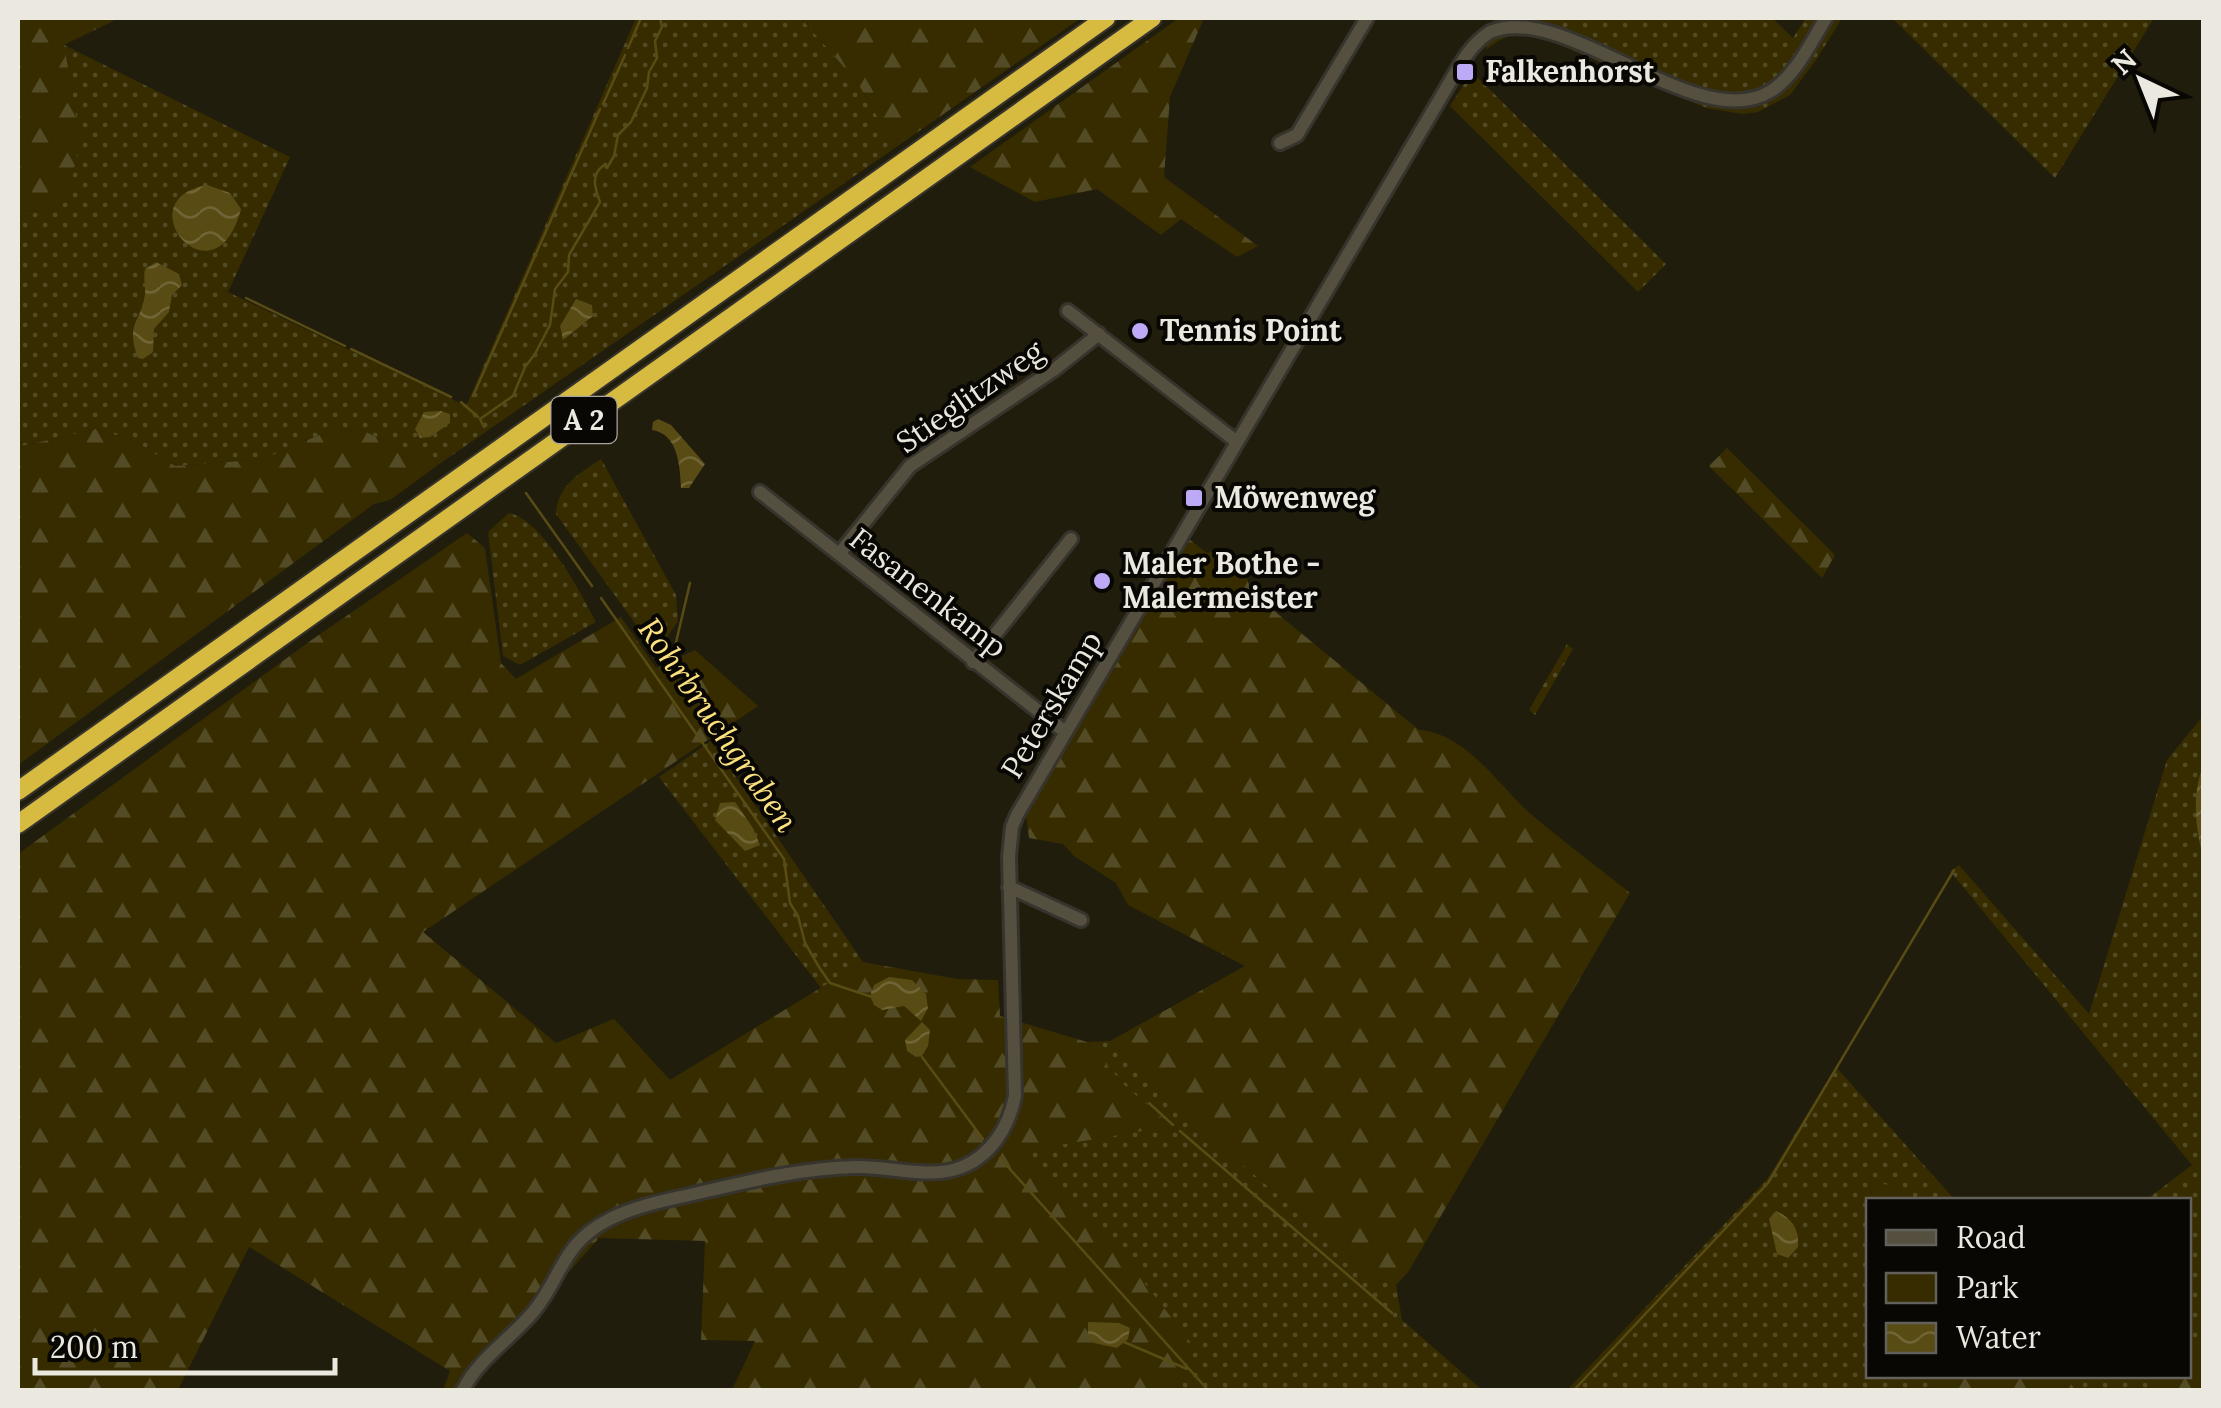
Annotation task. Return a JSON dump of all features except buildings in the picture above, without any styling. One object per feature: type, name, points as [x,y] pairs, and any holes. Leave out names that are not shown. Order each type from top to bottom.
[{"type":"highway","name":"A 2","points":[[18,792],[1106,18]]},
{"type":"highway","name":"A 2","points":[[18,824],[1152,18]]},
{"type":"street","points":[[1280,143],[1296,134],[1367,18]]},
{"type":"street","name":"Peterskamp","points":[[463,1390],[477,1368],[534,1310],[568,1253],[614,1216],[690,1195],[799,1173],[856,1167],[942,1172],[962,1167],[994,1142],[1006,1126],[1014,1096],[1009,887],[1012,827],[1460,65],[1492,24],[1544,25],[1688,86],[1741,100],[1760,96],[1780,84],[1826,18]]},
{"type":"street","points":[[1068,311],[1237,442]]},
{"type":"street","name":"Stieglitzweg","points":[[839,554],[910,466],[1055,369],[1099,334]]},
{"type":"street","name":"Fasanenkamp","points":[[760,492],[1065,732]]},
{"type":"street","points":[[974,662],[1071,539]]},
{"type":"street","points":[[1009,887],[1080,920]]},
{"type":"green space","points":[[18,18],[119,18],[64,45],[80,138],[69,195],[50,210],[18,211]]},
{"type":"green space","points":[[636,18],[801,18],[857,82],[886,131],[902,143],[438,465],[433,457],[396,448],[361,429],[319,435],[264,459],[175,466],[132,440],[96,429],[18,447],[18,211],[50,210],[64,45],[290,157],[228,292],[466,406]]},
{"type":"green space","points":[[801,18],[1081,18],[902,143],[886,131],[857,82]]},
{"type":"green space","points":[[1179,18],[1204,18],[1170,97],[1164,177],[1258,246],[1237,257],[1181,219],[1161,235],[1097,189],[1035,202],[970,167]]},
{"type":"green space","points":[[1494,18],[1772,18],[1793,38],[1806,18],[1842,18],[1790,95],[1758,112],[1743,114],[1706,108],[1537,35],[1510,36],[1486,50]]},
{"type":"green space","points":[[1892,18],[2154,18],[2055,178]]},
{"type":"green space","points":[[1472,72],[1666,264],[1638,292],[1450,106]]},
{"type":"green space","points":[[96,429],[132,440],[175,466],[264,459],[319,435],[361,429],[396,448],[433,457],[438,465],[390,500],[374,504],[18,765],[18,447]]},
{"type":"green space","points":[[1727,448],[1835,555],[1822,578],[1709,466]]},
{"type":"green space","points":[[601,459],[676,595],[678,621],[660,648],[650,644],[556,514],[565,488]]},
{"type":"green space","points":[[509,513],[522,518],[547,542],[596,622],[520,665],[503,656],[488,532]]},
{"type":"green space","points":[[467,533],[485,548],[501,663],[516,679],[621,617],[656,668],[695,650],[758,706],[423,932],[556,1043],[614,1019],[670,1080],[863,962],[957,979],[998,980],[1000,1016],[1087,1042],[1125,1086],[1172,1126],[1024,1151],[1101,1227],[1195,1348],[1171,1390],[732,1390],[755,1341],[701,1340],[705,1241],[599,1238],[529,1317],[511,1325],[487,1346],[456,1390],[443,1390],[450,1371],[249,1247],[178,1390],[18,1390],[18,854],[313,639]]},
{"type":"green space","points":[[1190,540],[1207,553],[1221,550],[1244,568],[1251,592],[1419,730],[1453,741],[1467,751],[1533,816],[1630,893],[1408,1272],[1396,1285],[1378,1280],[1189,1119],[1110,1041],[1245,966],[1128,905],[1116,883],[1074,856],[1063,844],[1029,838],[1025,809]]},
{"type":"green space","points":[[1567,644],[1573,649],[1535,715],[1529,710]]},
{"type":"green space","points":[[2203,716],[2204,751],[2197,810],[2204,857],[2204,1340],[2191,1353],[2191,1198],[2149,1198],[2192,1165],[1950,871],[1959,865],[2089,1014],[2167,760]]},
{"type":"green space","points":[[711,741],[863,962],[821,988],[659,777]]},
{"type":"green space","points":[[1110,1041],[1189,1119],[1378,1280],[1396,1285],[1402,1320],[1482,1390],[1171,1390],[1195,1348],[1023,1150],[1171,1126],[1125,1086],[1087,1042]]},
{"type":"green space","points":[[1836,1067],[1953,1198],[1900,1198],[1893,1186],[1869,1182],[1873,1198],[1866,1198],[1866,1378],[1940,1378],[1934,1390],[1567,1390],[1768,1178]]},
{"type":"green space","points":[[1869,1181],[1893,1186],[1900,1198],[1873,1198]]},
{"type":"green space","points":[[2203,1340],[2203,1390],[2153,1390],[2166,1378],[2191,1378],[2191,1353]]},
{"type":"green space","points":[[2067,1378],[2166,1378],[2153,1390],[2075,1390]]},
{"type":"green space","points":[[2067,1378],[2075,1390],[1934,1390],[1941,1380]]},
{"type":"water","points":[[207,185],[230,193],[241,209],[229,237],[213,250],[197,249],[183,240],[174,226],[173,209],[183,194]]},
{"type":"water","points":[[156,262],[179,274],[182,285],[172,295],[169,312],[154,329],[153,352],[143,359],[138,358],[133,330],[145,294],[145,269]]},
{"type":"water","points":[[576,299],[592,305],[593,316],[563,340],[560,326]]},
{"type":"water","points":[[424,412],[450,414],[450,423],[430,437],[420,438],[415,429]]},
{"type":"water","points":[[658,419],[671,425],[705,464],[689,488],[681,488],[672,444],[652,430]]},
{"type":"water","points":[[2203,765],[2203,857],[2196,811]]},
{"type":"water","points":[[735,802],[760,845],[745,851],[715,820],[720,803]]},
{"type":"water","points":[[889,977],[912,980],[926,994],[928,1008],[921,1021],[904,1006],[882,1010],[874,1005],[870,996],[874,985]]},
{"type":"water","points":[[922,1022],[930,1030],[928,1046],[922,1056],[916,1057],[907,1051],[905,1040]]},
{"type":"water","points":[[1776,1211],[1791,1221],[1797,1235],[1798,1247],[1788,1258],[1777,1254],[1769,1219]]},
{"type":"water","points":[[1088,1322],[1119,1323],[1130,1328],[1128,1339],[1117,1348],[1094,1343],[1088,1335]]},
{"type":"waterway","points":[[628,48],[641,18]]},
{"type":"waterway","name":"Rohrbruchgraben","points":[[484,427],[480,419],[513,396],[550,325],[555,289],[568,272],[569,255],[600,202],[595,177],[604,165],[607,168],[618,135],[631,122],[647,88],[649,72],[657,58],[655,41],[662,27],[660,18]]},
{"type":"waterway","points":[[603,104],[625,55]]},
{"type":"waterway","points":[[473,396],[600,109]]},
{"type":"waterway","points":[[246,298],[345,346]]},
{"type":"waterway","points":[[351,349],[451,397]]},
{"type":"waterway","points":[[461,402],[478,417]]},
{"type":"waterway","name":"Rohrbruchgraben","points":[[526,493],[592,586]]},
{"type":"waterway","points":[[669,672],[690,583]]},
{"type":"waterway","name":"Rohrbruchgraben","points":[[601,598],[784,859],[790,903],[819,967],[830,983],[872,997]]},
{"type":"waterway","points":[[1574,1390],[1768,1183],[1954,870]]},
{"type":"waterway","name":"Rohrbruchgraben","points":[[922,1057],[983,1139]]},
{"type":"waterway","points":[[1149,1103],[1173,1125]]},
{"type":"waterway","points":[[1180,1131],[1392,1313]]},
{"type":"waterway","name":"Rohrbruchgraben","points":[[1000,1158],[1208,1390]]},
{"type":"waterway","points":[[1124,1342],[1187,1369]]},
{"type":"place","name":"Falkenhorst","points":[[1465,72]]},
{"type":"place","name":"Tennis Point","points":[[1140,331]]},
{"type":"place","name":"Möwenweg","points":[[1194,498]]},
{"type":"place","name":"Maler Bothe - Malermeister","points":[[1102,581]]}]
